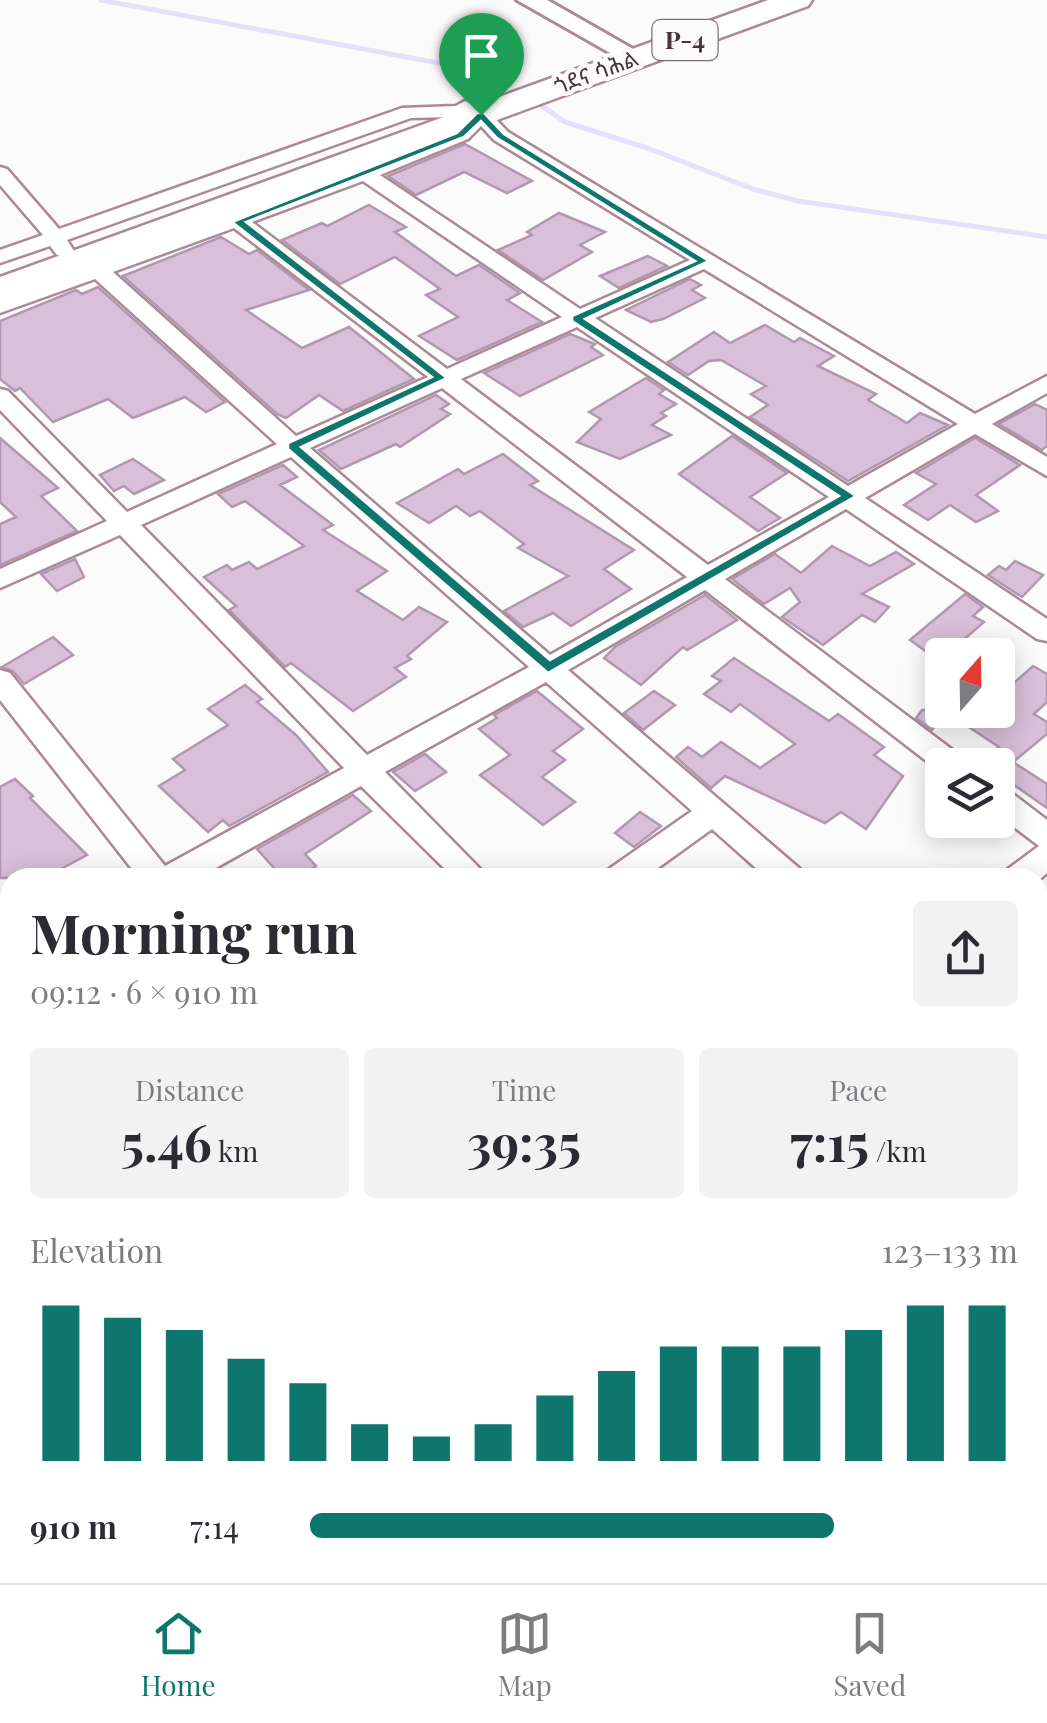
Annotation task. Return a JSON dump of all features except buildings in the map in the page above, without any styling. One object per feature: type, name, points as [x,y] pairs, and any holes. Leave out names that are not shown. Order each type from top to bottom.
[{"type":"highway","name":"ጎደና ሳሕል","points":[[0,290],[74,255],[758,0]]},
{"type":"highway","name":"ጎደና ሳሕል","points":[[466,111],[798,0]]},
{"type":"highway","name":"ጎደና ሳሕል","points":[[0,274],[74,255]]},
{"type":"street","points":[[529,0],[621,49]]},
{"type":"street","points":[[0,258],[74,255],[238,222],[461,135],[466,111],[704,261],[1047,468]]},
{"type":"street","points":[[0,173],[74,255],[778,868]]},
{"type":"street","points":[[365,174],[1047,632]]},
{"type":"street","points":[[238,222],[930,748]]},
{"type":"street","points":[[0,306],[74,255]]},
{"type":"street","points":[[0,579],[704,261]]},
{"type":"street","points":[[187,868],[1047,383]]},
{"type":"street","points":[[0,396],[464,868]]},
{"type":"street","points":[[0,680],[150,868]]},
{"type":"street","points":[[634,868],[715,811]]},
{"type":"street","points":[[1015,813],[1047,837]]},
{"type":"waterway","points":[[101,0],[449,65],[492,81]]},
{"type":"waterway","points":[[542,106],[565,122],[650,149],[753,189],[798,201],[1047,237]]},
{"type":"route","points":[[481,115],[501,136],[704,261],[576,318],[849,496],[548,668],[292,446],[441,378],[238,222],[461,135],[481,115]]}]
